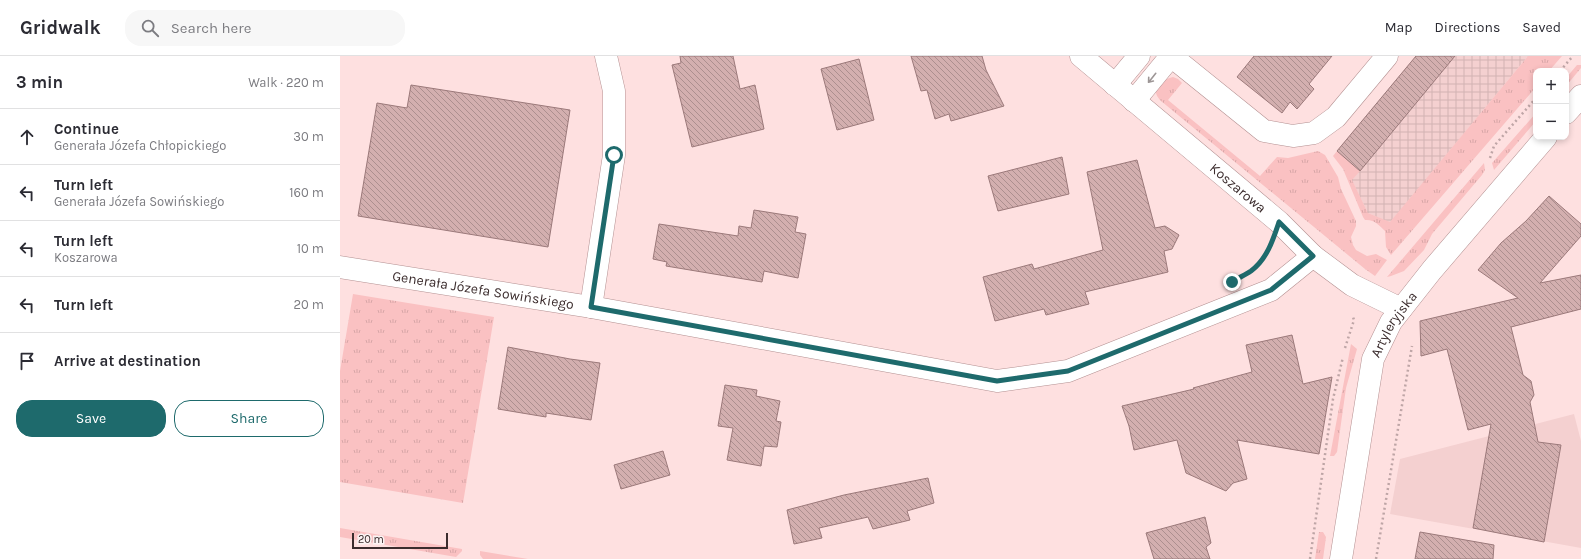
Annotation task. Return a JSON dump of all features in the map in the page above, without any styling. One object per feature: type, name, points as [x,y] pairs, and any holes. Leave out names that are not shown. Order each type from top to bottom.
[{"type":"street","points":[[591,307],[614,155],[614,91],[606,56]]},
{"type":"street","name":"Koszarowa","points":[[1081,56],[1279,222],[1313,256],[1352,285],[1401,309]]},
{"type":"street","points":[[1115,84],[1140,56]]},
{"type":"street","points":[[1134,100],[1171,56],[1264,131],[1293,136],[1314,133],[1336,117],[1387,56]]},
{"type":"street","points":[[1569,110],[1581,96]]},
{"type":"street","name":"Artyleryjska","points":[[1341,559],[1373,359],[1391,322],[1401,309],[1432,270],[1543,140]]},
{"type":"street","name":"Generała Józefa Sowińskiego","points":[[340,267],[591,307],[997,381],[1068,371],[1271,290],[1313,256]]},
{"type":"path","points":[[1563,68],[1573,56]]},
{"type":"path","points":[[1494,146],[1533,101]]},
{"type":"path","points":[[1260,262],[1270,248],[1279,222]]},
{"type":"path","points":[[1376,559],[1413,340]]},
{"type":"shaded area","points":[[1416,56],[1528,56],[1390,223],[1368,213],[1337,151]]},
{"type":"shaded area","points":[[1574,414],[1581,441],[1581,548],[1390,514],[1400,459]]},
{"type":"green space","points":[[1528,56],[1562,56],[1552,68],[1533,68],[1533,90],[1391,255],[1386,247],[1385,231],[1374,221],[1365,220],[1363,217],[1343,169],[1333,156],[1337,151],[1360,171],[1352,180],[1368,213],[1390,222]]},
{"type":"green space","points":[[1577,65],[1581,65],[1581,68],[1569,82],[1569,74]]},
{"type":"green space","points":[[1173,77],[1182,83],[1168,100],[1260,176],[1277,157],[1288,158],[1318,151],[1325,155],[1338,177],[1341,189],[1356,221],[1356,226],[1351,237],[1353,245],[1356,250],[1367,256],[1376,254],[1387,260],[1375,276],[1161,101],[1156,93],[1156,89],[1165,80]]},
{"type":"green space","points":[[1533,116],[1533,124],[1494,170],[1492,163]]},
{"type":"green space","points":[[1484,163],[1485,170],[1482,175],[1432,234],[1424,250],[1404,271],[1387,277]]},
{"type":"green space","points":[[353,294],[494,317],[463,503],[340,482],[340,371]]},
{"type":"green space","points":[[1351,344],[1357,349],[1346,388],[1337,452],[1334,456],[1330,456]]},
{"type":"green space","points":[[340,528],[462,549],[462,551],[456,557],[340,537]]},
{"type":"green space","points":[[1319,532],[1323,532],[1326,537],[1323,559],[1315,559]]},
{"type":"green space","points":[[480,551],[528,559],[483,559],[480,555]]},
{"type":"building","points":[[680,56],[733,56],[740,89],[755,85],[764,129],[692,147],[672,65],[681,63]]},
{"type":"building","points":[[911,56],[982,56],[986,70],[1004,106],[951,121],[949,114],[935,119],[927,90],[921,91]]},
{"type":"building","points":[[1254,56],[1332,56],[1309,84],[1314,89],[1297,109],[1290,102],[1282,113],[1237,77]]},
{"type":"building","points":[[1416,56],[1455,56],[1360,171],[1337,151]]},
{"type":"building","points":[[859,59],[874,120],[837,130],[821,69]]},
{"type":"building","points":[[411,85],[570,110],[548,247],[358,216],[377,103],[407,108]]},
{"type":"building","points":[[1062,157],[1069,194],[998,211],[988,176]]},
{"type":"building","points":[[1137,160],[1155,228],[1165,226],[1179,235],[1172,249],[1164,251],[1168,272],[1085,292],[1089,304],[1046,315],[1044,309],[995,321],[983,277],[1032,264],[1034,269],[1103,250],[1087,172]]},
{"type":"building","points":[[1549,196],[1581,224],[1581,236],[1540,283],[1581,275],[1581,309],[1511,327],[1523,375],[1531,381],[1534,395],[1530,402],[1538,442],[1561,445],[1544,542],[1473,528],[1491,424],[1468,430],[1447,349],[1421,356],[1420,321],[1518,298],[1478,270],[1501,243],[1526,221]]},
{"type":"building","points":[[754,210],[798,217],[795,232],[806,234],[798,278],[764,271],[762,282],[666,266],[667,262],[653,259],[659,224],[738,236],[739,226],[751,228]]},
{"type":"building","points":[[1292,335],[1303,384],[1332,377],[1319,454],[1237,440],[1247,479],[1233,483],[1226,491],[1186,473],[1177,440],[1134,450],[1129,426],[1122,406],[1194,389],[1193,388],[1252,372],[1246,345]]},
{"type":"building","points":[[508,347],[600,363],[591,420],[546,413],[546,417],[498,409]]},
{"type":"building","points":[[725,385],[757,390],[756,396],[780,401],[776,421],[781,422],[777,447],[764,446],[761,466],[727,460],[733,428],[718,426]]},
{"type":"building","points":[[663,451],[670,475],[621,489],[614,465]]},
{"type":"building","points":[[928,478],[934,503],[907,511],[910,520],[873,529],[868,517],[819,528],[822,538],[794,544],[787,510],[844,495]]},
{"type":"building","points":[[1205,517],[1211,543],[1206,547],[1210,559],[1154,559],[1146,533]]},
{"type":"building","points":[[1420,532],[1494,545],[1493,559],[1415,559]]},
{"type":"route","points":[[614,155],[591,307],[997,381],[1068,371],[1271,290],[1313,256],[1279,222],[1270,248],[1260,262],[1251,271],[1232,282]]}]
